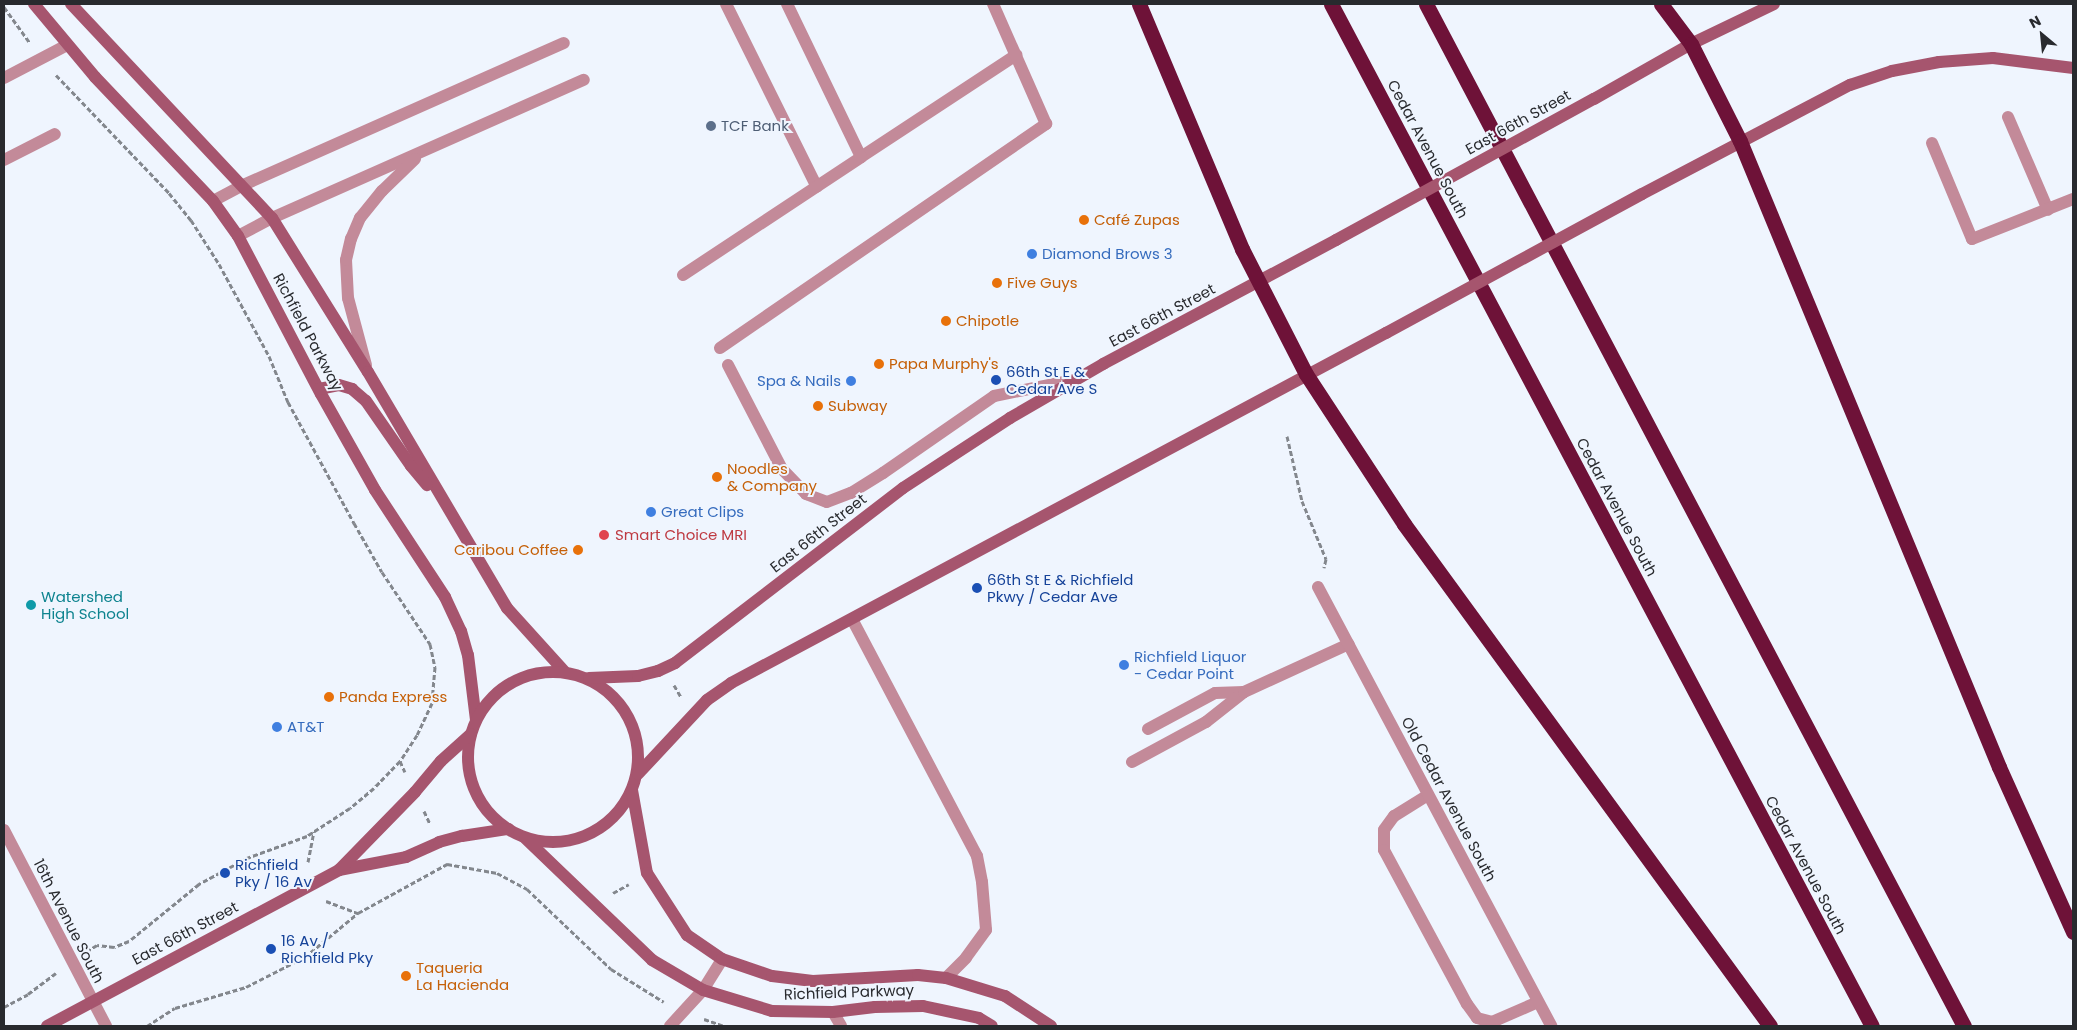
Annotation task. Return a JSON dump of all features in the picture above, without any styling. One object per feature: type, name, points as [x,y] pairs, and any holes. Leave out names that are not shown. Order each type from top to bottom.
[{"type":"highway","points":[[1139,4],[1242,249],[1306,374],[1404,524],[1770,1026]]},
{"type":"highway","name":"Cedar Avenue South","points":[[1331,4],[1872,1026]]},
{"type":"highway","points":[[1426,4],[1964,1026]]},
{"type":"highway","points":[[1661,4],[1691,44],[1740,141],[1999,767],[2073,932]]},
{"type":"main road","name":"Richfield Parkway","points":[[34,4],[67,45],[214,201],[238,236],[319,390],[375,490],[445,597],[462,631],[468,655],[476,720]]},
{"type":"main road","name":"Richfield Parkway","points":[[71,4],[272,218],[368,372],[507,608],[564,671]]},
{"type":"main road","name":"East 66th Street","points":[[589,678],[638,676],[675,663],[700,646],[904,488],[1010,418],[1076,380],[1260,282],[1691,44],[1774,4]]},
{"type":"main road","points":[[638,774],[706,700],[731,683],[1306,374],[1386,333],[1740,141],[1850,85],[1892,71],[1939,62],[1993,58],[2073,68]]},
{"type":"main road","points":[[319,390],[339,386],[352,388],[366,401],[411,466],[444,503]]},
{"type":"main road","points":[[564,671],[589,678],[613,694],[630,718],[639,745],[638,774],[632,790],[619,812],[600,829],[576,839],[551,842],[525,838],[508,829],[487,811],[473,788],[468,761],[471,734],[476,720],[491,698],[512,681],[538,672],[564,671]]},
{"type":"main road","name":"East 66th Street","points":[[339,870],[409,798],[441,760],[471,734]]},
{"type":"main road","name":"Richfield Parkway","points":[[632,790],[647,873],[687,935],[722,959],[772,976],[813,980],[918,974],[946,978],[1004,996],[1051,1026]]},
{"type":"main road","name":"East 66th Street","points":[[47,1026],[339,870],[406,857],[439,842],[462,836],[508,829]]},
{"type":"main road","name":"Richfield Parkway","points":[[525,838],[652,960],[703,990],[772,1011],[833,1012],[875,1007],[923,1006],[980,1018],[992,1026]]},
{"type":"street","points":[[726,4],[817,186]]},
{"type":"street","points":[[787,4],[861,157]]},
{"type":"street","points":[[720,348],[1046,124],[994,4]]},
{"type":"street","points":[[214,201],[242,186],[564,42]]},
{"type":"street","points":[[4,78],[67,45]]},
{"type":"street","points":[[683,276],[1016,55]]},
{"type":"street","points":[[238,236],[272,218],[584,80]]},
{"type":"street","points":[[2008,117],[2048,210]]},
{"type":"street","points":[[4,160],[55,134]]},
{"type":"street","points":[[1932,143],[1972,239],[2073,199]]},
{"type":"street","points":[[368,372],[348,298],[346,260],[351,239],[365,211],[382,191],[421,153]]},
{"type":"street","points":[[728,365],[782,469],[806,494],[827,502],[850,493],[883,473],[994,396],[1076,380]]},
{"type":"street","name":"Old Cedar Avenue South","points":[[1318,587],[1551,1026]]},
{"type":"street","points":[[852,619],[976,856],[982,882],[986,930],[966,958],[946,978]]},
{"type":"street","points":[[1132,762],[1206,722],[1244,692],[1349,644]]},
{"type":"street","points":[[1148,729],[1215,693],[1244,692]]},
{"type":"street","points":[[1428,794],[1394,816],[1384,830],[1384,850],[1467,1004],[1477,1018],[1492,1022],[1538,1002]]},
{"type":"street","name":"16th Avenue South","points":[[4,830],[106,1026]]},
{"type":"street","points":[[670,1026],[685,1012],[703,990],[722,959]]},
{"type":"street","points":[[833,1012],[841,1026]]},
{"type":"path","points":[[4,7],[41,58],[74,96],[169,193],[191,220],[219,264],[269,356],[288,402],[354,523],[382,572],[430,644],[435,667],[432,703],[417,735],[400,761],[374,788],[350,808],[307,836],[247,858],[199,884],[129,941],[114,948],[97,945],[28,994],[4,1007]]},
{"type":"path","points":[[1287,436],[1302,501],[1326,559],[1318,587]]},
{"type":"path","points":[[670,679],[685,702]]},
{"type":"path","points":[[148,1026],[175,1008],[246,987],[305,956],[358,914],[447,864],[497,873],[527,889],[611,969],[652,996],[685,1012],[724,1026]]},
{"type":"path","points":[[610,895],[634,881]]},
{"type":"place","name":"TCF Bank","points":[[711,126]]},
{"type":"place","name":"Café Zupas","points":[[1084,220]]},
{"type":"place","name":"Diamond Brows 3","points":[[1032,254]]},
{"type":"place","name":"Five Guys","points":[[997,283]]},
{"type":"place","name":"Chipotle","points":[[946,321]]},
{"type":"place","name":"Papa Murphy's","points":[[879,364]]},
{"type":"place","name":"66th St E & Cedar Ave S","points":[[996,380]]},
{"type":"place","name":"Spa & Nails","points":[[851,381]]},
{"type":"place","name":"Subway","points":[[818,406]]},
{"type":"place","name":"Noodles & Company","points":[[717,477]]},
{"type":"place","name":"Great Clips","points":[[651,512]]},
{"type":"place","name":"Smart Choice MRI","points":[[604,535]]},
{"type":"place","name":"Caribou Coffee","points":[[578,550]]},
{"type":"place","name":"66th St E & Richfield Pkwy / Cedar Ave","points":[[977,588]]},
{"type":"place","name":"Watershed High School","points":[[31,605]]},
{"type":"place","name":"Richfield Liquor - Cedar Point","points":[[1124,665]]},
{"type":"place","name":"Panda Express","points":[[329,697]]},
{"type":"place","name":"AT&T","points":[[277,727]]},
{"type":"place","name":"Richfield Pky / 16 Av","points":[[225,873]]},
{"type":"place","name":"16 Av / Richfield Pky","points":[[271,949]]},
{"type":"place","name":"Taqueria La Hacienda","points":[[406,976]]}]
